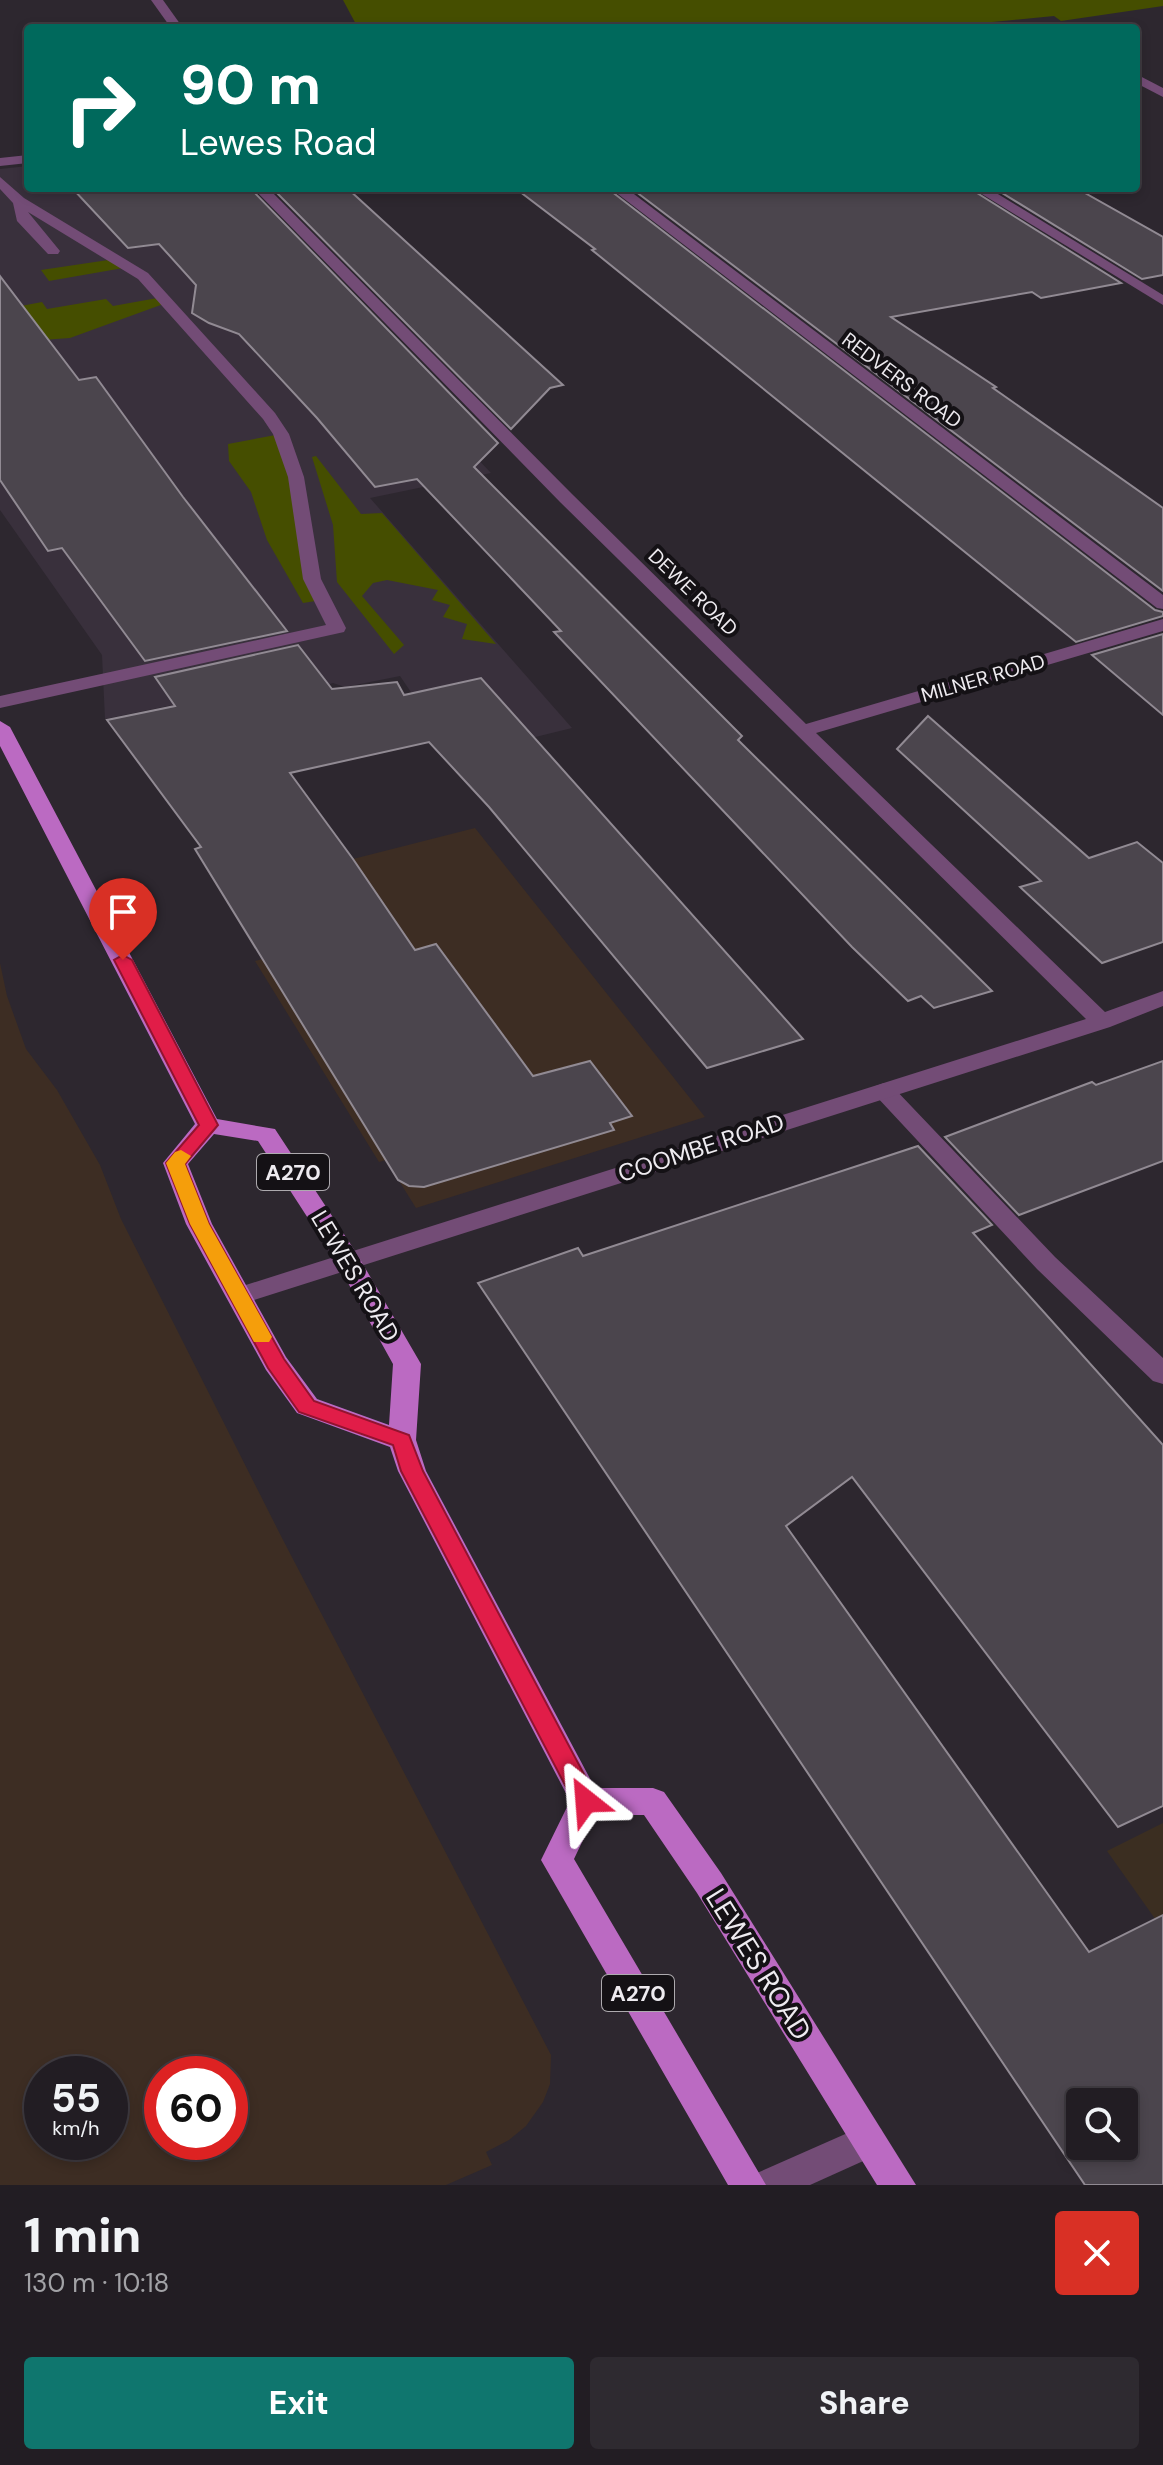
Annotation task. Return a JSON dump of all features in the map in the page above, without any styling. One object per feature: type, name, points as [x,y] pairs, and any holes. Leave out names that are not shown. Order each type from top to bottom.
[{"type":"main road","points":[[0,727],[208,1125],[175,1163],[199,1224],[276,1363],[307,1406],[402,1440]]},
{"type":"main road","name":"LEWES ROAD","points":[[208,1125],[266,1135],[348,1260],[407,1364],[402,1440],[412,1471],[586,1801],[653,1802],[709,1883],[898,2185]]},
{"type":"main road","name":"A270","points":[[586,1801],[557,1860],[748,2185]]},
{"type":"street","points":[[157,0],[174,24]]},
{"type":"street","points":[[1140,80],[1163,93]]},
{"type":"street","points":[[0,162],[24,159]]},
{"type":"street","points":[[0,181],[19,201],[143,276],[269,416],[281,434],[296,477],[312,579],[337,628],[0,702]]},
{"type":"street","name":"DEWE ROAD","points":[[264,192],[533,466],[1102,1022]]},
{"type":"street","name":"REDVERS ROAD","points":[[622,192],[1163,604]]},
{"type":"street","points":[[986,192],[1163,301]]},
{"type":"street","points":[[19,201],[22,218],[53,251]]},
{"type":"street","name":"MILNER ROAD","points":[[802,731],[1163,625]]},
{"type":"street","name":"COOMBE ROAD","points":[[239,1296],[1102,1022],[1163,998]]},
{"type":"street","points":[[884,1091],[1046,1263],[1163,1374]]},
{"type":"street","points":[[770,2185],[868,2141]]},
{"type":"shaded area","points":[[24,166],[24,192],[224,192],[491,473],[370,498],[572,728],[455,757],[400,676],[345,687],[333,683],[279,700],[197,700],[105,719],[102,655],[0,510],[0,169]]},
{"type":"shaded area","points":[[475,828],[705,1117],[416,1208],[386,1160],[379,1162],[255,961],[397,923],[353,859]]},
{"type":"shaded area","points":[[0,963],[7,996],[26,1049],[57,1090],[100,1165],[121,1219],[282,1538],[551,2055],[550,2084],[543,2102],[526,2126],[509,2140],[486,2152],[492,2165],[446,2185],[0,2185]]},
{"type":"shaded area","points":[[1163,1823],[1163,1930],[1107,1851]]},
{"type":"green space","points":[[343,0],[1163,0],[1163,6],[1061,21],[1054,16],[972,24],[356,24]]},
{"type":"green space","points":[[115,259],[129,267],[49,281],[41,270]]},
{"type":"green space","points":[[163,297],[169,302],[70,338],[0,343],[0,310],[42,302],[47,309],[106,299],[113,306]]},
{"type":"green space","points":[[281,434],[322,600],[303,603],[267,540],[251,492],[229,461],[228,444]]},
{"type":"green space","points":[[316,456],[361,514],[382,513],[496,644],[462,639],[467,624],[443,617],[450,605],[432,600],[438,590],[387,580],[373,583],[362,596],[404,645],[394,654],[337,582],[333,525],[312,457]]},
{"type":"building","points":[[76,192],[254,192],[498,443],[474,467],[742,736],[738,740],[992,991],[934,1008],[921,996],[908,1001],[852,947],[554,632],[561,631],[417,479],[375,487],[317,418],[239,334],[192,313],[196,285],[159,244],[128,248]]},
{"type":"building","points":[[276,192],[351,192],[563,385],[550,388],[511,429]]},
{"type":"building","points":[[520,192],[612,192],[1155,610],[1163,612],[1163,616],[1076,642],[592,250],[595,249]]},
{"type":"building","points":[[636,192],[975,192],[1121,283],[1041,298],[1032,292],[891,317],[996,387],[993,388],[1163,508],[1163,591]]},
{"type":"building","points":[[1001,192],[1083,192],[1163,237],[1163,275],[1142,279]]},
{"type":"building","points":[[0,276],[79,380],[96,377],[183,497],[287,631],[145,661],[62,548],[48,551],[0,480]]},
{"type":"building","points":[[1163,634],[1163,715],[1092,655]]},
{"type":"building","points":[[298,645],[332,689],[397,682],[404,695],[481,678],[803,1039],[707,1068],[489,807],[429,742],[290,773],[415,950],[436,944],[533,1076],[590,1061],[632,1116],[610,1123],[614,1130],[424,1187],[409,1186],[398,1180],[195,849],[201,847],[107,720],[175,706],[155,677]]},
{"type":"building","points":[[928,716],[1089,858],[1137,842],[1163,863],[1163,942],[1102,963],[1020,887],[1041,881],[897,749]]},
{"type":"building","points":[[1163,1061],[1163,1161],[1019,1215],[945,1137],[1092,1082],[1096,1085]]},
{"type":"building","points":[[918,1146],[992,1225],[973,1233],[1163,1445],[1163,1806],[1118,1827],[852,1477],[786,1526],[1089,1952],[1163,1915],[1163,2185],[1085,2185],[1068,2160],[1138,2160],[1138,2088],[1066,2088],[1066,2157],[478,1283],[578,1248],[583,1256]]},
{"type":"slow traffic","points":[[181,1156],[175,1163],[199,1224],[262,1337]]},
{"type":"route","points":[[123,960],[208,1125],[175,1163],[199,1224],[276,1363],[307,1406],[402,1440],[412,1471],[586,1801]]}]
